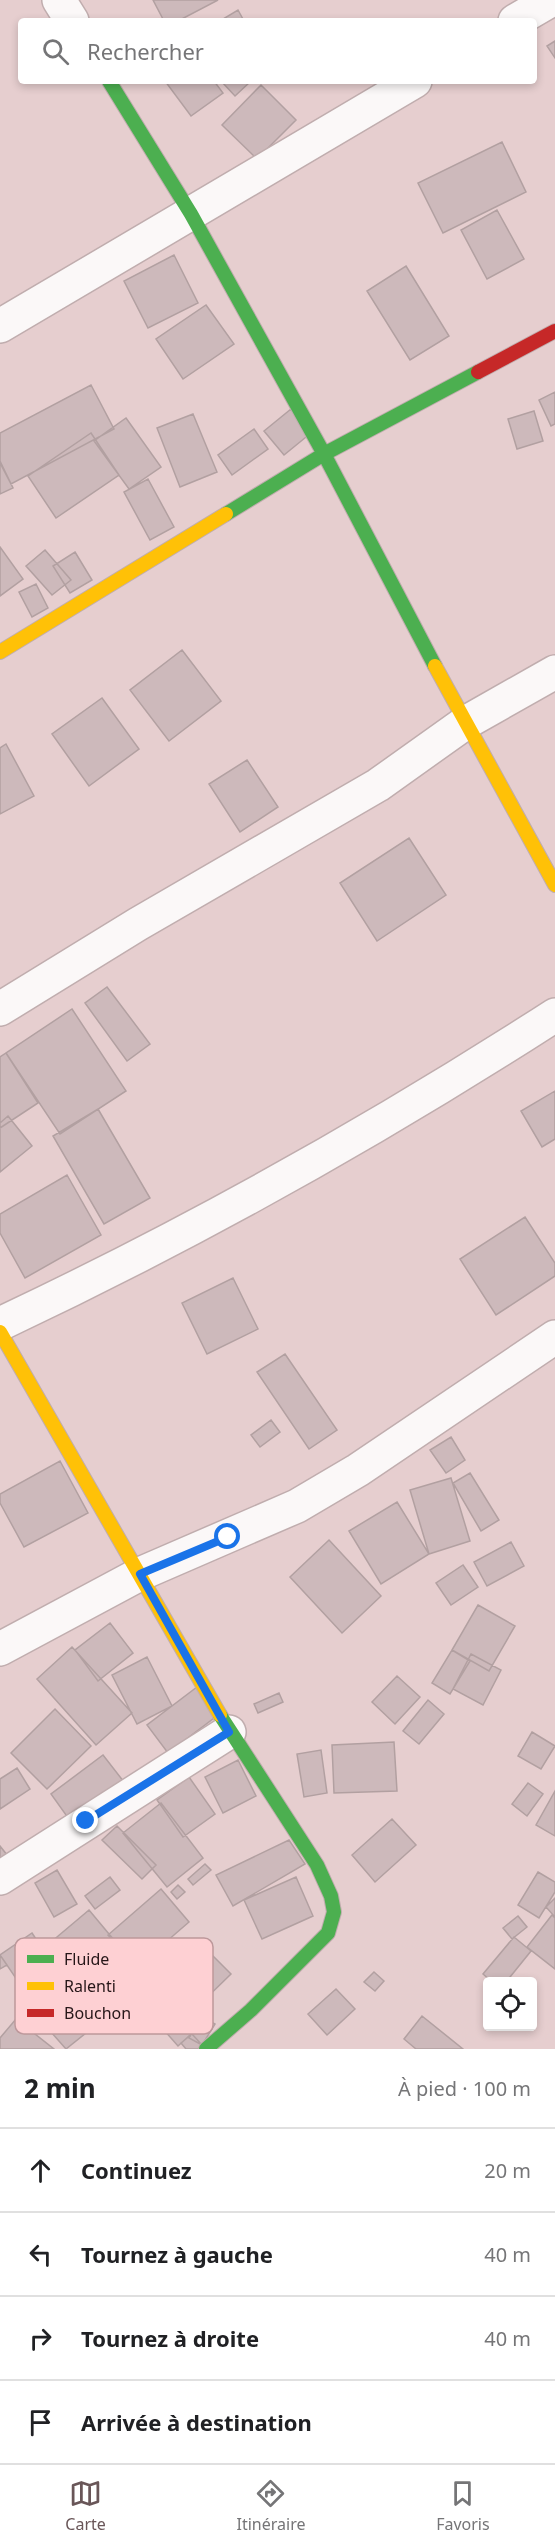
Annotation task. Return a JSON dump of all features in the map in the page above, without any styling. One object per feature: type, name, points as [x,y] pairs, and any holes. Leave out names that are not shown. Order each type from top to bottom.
[{"type":"street","points":[[59,0],[70,18]]},
{"type":"street","points":[[520,18],[551,0]]},
{"type":"street","points":[[111,84],[191,214],[324,454],[465,723],[555,885]]},
{"type":"street","points":[[0,326],[410,84]]},
{"type":"street","points":[[0,652],[324,454],[555,331]]},
{"type":"street","points":[[0,1009],[138,924],[378,786],[465,723],[555,672]]},
{"type":"street","points":[[0,1324],[107,1274],[315,1160],[465,1073],[555,1015]]},
{"type":"street","points":[[0,1332],[229,1732],[317,1865],[334,1912],[328,1933],[251,2010],[206,2049]]},
{"type":"street","points":[[0,1649],[140,1574],[297,1506],[358,1470],[555,1337]]},
{"type":"street","points":[[0,1878],[229,1732]]},
{"type":"building","points":[[153,0],[218,0],[184,18],[162,18]]},
{"type":"building","points":[[238,10],[242,18],[225,18]]},
{"type":"building","points":[[555,41],[555,58],[547,46]]},
{"type":"building","points":[[167,84],[216,84],[223,93],[191,116]]},
{"type":"building","points":[[224,84],[248,84],[235,96]]},
{"type":"building","points":[[261,85],[296,120],[257,159],[222,125]]},
{"type":"building","points":[[502,142],[526,192],[443,233],[418,183]]},
{"type":"building","points":[[497,210],[524,259],[487,279],[461,230]]},
{"type":"building","points":[[174,255],[198,303],[148,328],[124,281]]},
{"type":"building","points":[[406,266],[449,336],[410,360],[367,291]]},
{"type":"building","points":[[206,305],[234,344],[183,379],[156,339]]},
{"type":"building","points":[[91,385],[114,429],[11,484],[0,463],[0,433]]},
{"type":"building","points":[[555,392],[555,424],[551,426],[539,400]]},
{"type":"building","points":[[291,409],[311,433],[284,455],[264,431]]},
{"type":"building","points":[[534,411],[543,441],[517,449],[508,419]]},
{"type":"building","points":[[193,414],[217,472],[180,487],[157,428]]},
{"type":"building","points":[[126,418],[161,467],[129,489],[94,441]]},
{"type":"building","points":[[254,429],[268,449],[232,475],[218,455]]},
{"type":"building","points":[[91,433],[119,475],[56,518],[28,476]]},
{"type":"building","points":[[0,461],[13,488],[0,494]]},
{"type":"building","points":[[148,479],[174,527],[150,540],[124,492]]},
{"type":"building","points":[[0,547],[23,579],[0,596]]},
{"type":"building","points":[[45,550],[71,580],[52,595],[26,566]]},
{"type":"building","points":[[75,552],[92,580],[70,593],[53,566]]},
{"type":"building","points":[[36,584],[48,608],[32,617],[19,592]]},
{"type":"building","points":[[182,650],[221,701],[169,741],[130,690]]},
{"type":"building","points":[[102,698],[139,749],[89,786],[52,734]]},
{"type":"building","points":[[6,744],[34,796],[0,814],[0,748]]},
{"type":"building","points":[[247,760],[278,807],[240,832],[209,784]]},
{"type":"building","points":[[409,838],[446,895],[377,941],[340,883]]},
{"type":"building","points":[[107,987],[150,1044],[127,1061],[85,1003]]},
{"type":"building","points":[[72,1009],[126,1091],[60,1134],[6,1053]]},
{"type":"building","points":[[6,1053],[38,1103],[0,1128],[0,1057]]},
{"type":"building","points":[[555,1091],[555,1139],[542,1147],[521,1111]]},
{"type":"building","points":[[98,1109],[150,1198],[104,1224],[53,1136]]},
{"type":"building","points":[[8,1116],[32,1146],[0,1172],[0,1123]]},
{"type":"building","points":[[67,1175],[101,1235],[25,1278],[0,1233],[0,1214]]},
{"type":"building","points":[[525,1217],[555,1263],[555,1276],[496,1315],[460,1259]]},
{"type":"building","points":[[233,1278],[258,1329],[207,1354],[182,1303]]},
{"type":"building","points":[[285,1354],[337,1430],[309,1449],[257,1372]]},
{"type":"building","points":[[271,1420],[280,1432],[260,1447],[251,1435]]},
{"type":"building","points":[[451,1437],[465,1460],[446,1473],[430,1450]]},
{"type":"building","points":[[60,1461],[88,1513],[24,1547],[0,1503],[0,1494]]},
{"type":"building","points":[[470,1473],[499,1520],[481,1531],[453,1483]]},
{"type":"building","points":[[451,1478],[470,1541],[429,1554],[410,1490]]},
{"type":"building","points":[[397,1502],[429,1554],[381,1584],[349,1531]]},
{"type":"building","points":[[329,1540],[381,1596],[342,1633],[290,1577]]},
{"type":"building","points":[[511,1542],[524,1566],[487,1586],[474,1562]]},
{"type":"building","points":[[463,1565],[478,1587],[451,1605],[436,1583]]},
{"type":"building","points":[[478,1605],[515,1626],[489,1671],[452,1650]]},
{"type":"building","points":[[110,1623],[133,1653],[98,1681],[75,1650]]},
{"type":"building","points":[[72,1647],[132,1713],[96,1745],[37,1679]]},
{"type":"building","points":[[452,1650],[470,1661],[450,1694],[432,1683]]},
{"type":"building","points":[[471,1654],[501,1670],[483,1705],[453,1689]]},
{"type":"building","points":[[147,1657],[172,1706],[137,1724],[112,1675]]},
{"type":"building","points":[[397,1676],[420,1697],[395,1724],[372,1702]]},
{"type":"building","points":[[197,1687],[218,1715],[168,1753],[147,1725]]},
{"type":"building","points":[[279,1693],[283,1702],[258,1713],[254,1704]]},
{"type":"building","points":[[428,1700],[444,1714],[419,1744],[403,1731]]},
{"type":"building","points":[[55,1709],[91,1746],[47,1789],[11,1753]]},
{"type":"building","points":[[532,1732],[555,1746],[541,1769],[518,1756]]},
{"type":"building","points":[[394,1742],[397,1791],[334,1793],[332,1745]]},
{"type":"building","points":[[321,1750],[327,1793],[304,1797],[297,1754]]},
{"type":"building","points":[[103,1755],[124,1782],[71,1822],[51,1794]]},
{"type":"building","points":[[238,1760],[256,1796],[223,1813],[205,1777]]},
{"type":"building","points":[[17,1768],[30,1789],[0,1809],[0,1779]]},
{"type":"building","points":[[189,1777],[215,1814],[183,1837],[157,1800]]},
{"type":"building","points":[[528,1783],[543,1794],[527,1816],[512,1804]]},
{"type":"building","points":[[555,1791],[555,1836],[536,1825]]},
{"type":"building","points":[[161,1803],[203,1858],[167,1887],[123,1833]]},
{"type":"building","points":[[392,1819],[416,1845],[375,1882],[352,1855]]},
{"type":"building","points":[[117,1826],[156,1865],[142,1879],[102,1840]]},
{"type":"building","points":[[289,1840],[305,1864],[233,1906],[216,1875]]},
{"type":"building","points":[[0,1846],[11,1860],[0,1869]]},
{"type":"building","points":[[205,1864],[211,1870],[193,1885],[188,1879]]},
{"type":"building","points":[[57,1870],[77,1904],[54,1917],[35,1883]]},
{"type":"building","points":[[538,1872],[555,1882],[555,1892],[539,1918],[518,1905]]},
{"type":"building","points":[[110,1877],[120,1890],[95,1909],[85,1896]]},
{"type":"building","points":[[296,1877],[313,1916],[262,1939],[244,1900]]},
{"type":"building","points":[[178,1885],[185,1892],[177,1899],[171,1892]]},
{"type":"building","points":[[161,1889],[189,1922],[171,1938],[111,1938],[108,1935]]},
{"type":"building","points":[[555,1898],[555,1917],[546,1907]]},
{"type":"building","points":[[89,1910],[112,1938],[56,1938]]},
{"type":"building","points":[[552,1915],[555,1918],[555,1969],[527,1947]]},
{"type":"building","points":[[518,1916],[527,1927],[512,1939],[503,1928]]},
{"type":"building","points":[[32,1933],[35,1938],[25,1938]]},
{"type":"building","points":[[514,1937],[531,1951],[510,1977],[486,1977],[483,1974]]},
{"type":"building","points":[[15,1945],[15,1977],[0,1955]]},
{"type":"building","points":[[0,1955],[7,1965],[0,1969]]},
{"type":"building","points":[[213,1956],[231,1974],[213,1992]]},
{"type":"building","points":[[374,1972],[384,1981],[375,1991],[364,1982]]},
{"type":"building","points":[[336,1989],[355,2009],[327,2035],[308,2014]]},
{"type":"building","points":[[422,2016],[463,2049],[416,2049],[404,2039]]},
{"type":"building","points":[[15,2020],[15,2034],[35,2034],[54,2049],[0,2049],[0,2038]]},
{"type":"building","points":[[53,2034],[85,2034],[66,2049]]},
{"type":"building","points":[[167,2034],[191,2034],[178,2046]]},
{"type":"building","points":[[191,2034],[209,2034],[202,2045],[189,2038]]},
{"type":"building","points":[[192,2034],[202,2045],[198,2049],[186,2049],[181,2043]]},
{"type":"traffic: fast","points":[[111,84],[191,214],[324,454],[478,372]]},
{"type":"traffic: fast","points":[[226,514],[324,454],[435,666]]},
{"type":"traffic: fast","points":[[206,2049],[251,2010],[328,1933],[334,1912],[331,1896],[317,1865],[220,1715]]},
{"type":"traffic: slow","points":[[0,652],[226,514]]},
{"type":"traffic: slow","points":[[435,666],[555,885]]},
{"type":"traffic: slow","points":[[0,1332],[220,1715]]},
{"type":"traffic: jam","points":[[478,372],[555,331]]},
{"type":"route","points":[[86,1821],[229,1732],[140,1574],[228,1537]]}]
